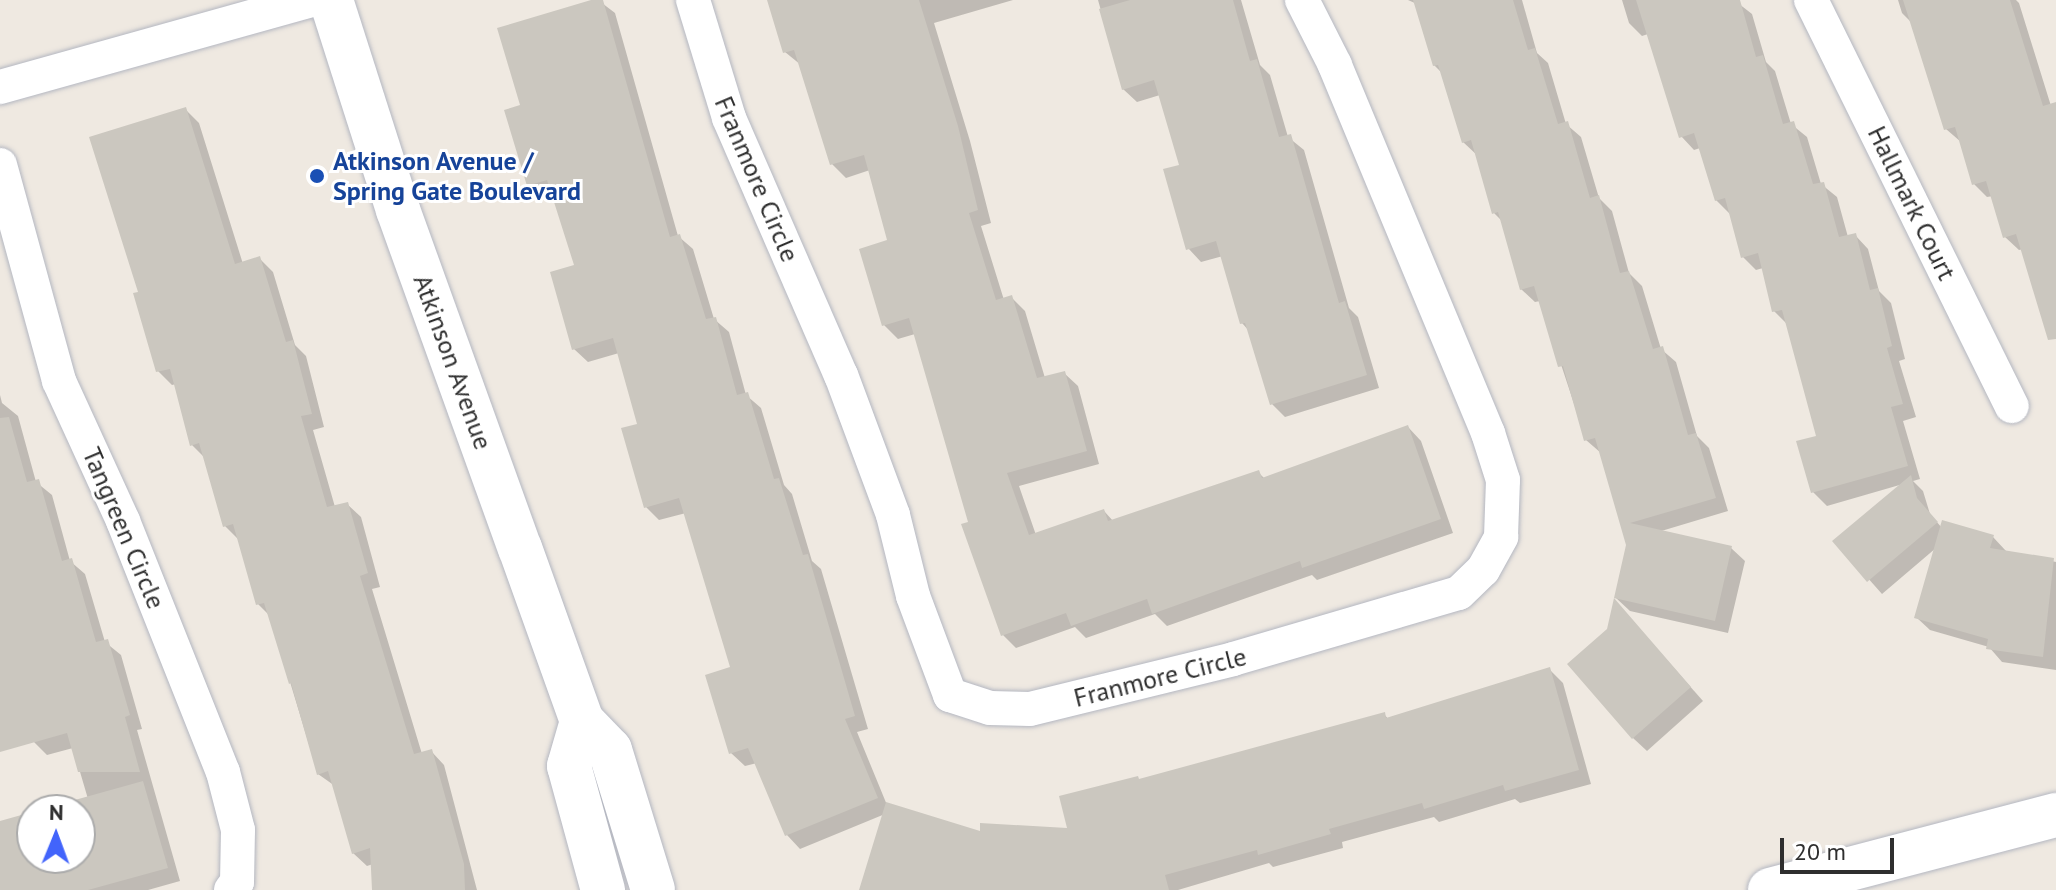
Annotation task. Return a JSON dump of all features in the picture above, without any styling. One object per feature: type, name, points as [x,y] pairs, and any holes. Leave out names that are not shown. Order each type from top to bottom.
[{"type":"street","points":[[0,87],[311,0]]},
{"type":"street","name":"Atkinson Avenue","points":[[331,0],[398,210],[582,721],[610,750],[653,890]]},
{"type":"street","name":"Franmore Circle","points":[[693,0],[729,118],[841,375],[893,515],[913,596],[950,695],[990,708],[1030,709],[1248,655],[1459,593],[1483,570],[1501,537],[1503,480],[1488,433],[1335,65],[1302,0]]},
{"type":"street","name":"Hallmark Court","points":[[1811,0],[2012,406]]},
{"type":"street","name":"Tangreen Circle","points":[[0,165],[59,381],[123,521],[223,772],[238,830],[237,882],[231,890]]},
{"type":"street","points":[[582,721],[569,766],[603,890]]},
{"type":"street","points":[[1770,890],[2056,815]]},
{"type":"building","points":[[591,0],[603,0],[670,237],[680,234],[706,319],[716,317],[737,395],[748,392],[774,479],[779,478],[803,555],[808,554],[855,716],[845,719],[878,798],[785,836],[748,748],[729,754],[705,675],[730,667],[679,498],[644,508],[621,428],[637,424],[613,338],[572,350],[550,272],[574,265],[547,180],[527,186],[504,110],[520,105],[497,28]]},
{"type":"building","points":[[767,0],[919,0],[958,126],[978,210],[969,213],[996,300],[1012,295],[1037,378],[1065,371],[1087,451],[1007,473],[1029,535],[1104,509],[1108,521],[1259,470],[1262,478],[1408,425],[1441,519],[1302,568],[1300,561],[1152,614],[1147,599],[1071,626],[1066,613],[1001,636],[961,524],[968,522],[909,318],[882,326],[859,249],[887,240],[864,155],[830,165],[794,50],[783,53]]},
{"type":"building","points":[[1130,0],[1233,0],[1250,61],[1257,59],[1279,137],[1291,134],[1339,303],[1345,301],[1367,375],[1270,405],[1245,323],[1240,324],[1216,241],[1186,250],[1163,169],[1179,165],[1154,80],[1122,90],[1099,9]]},
{"type":"building","points":[[1413,0],[1513,0],[1528,50],[1535,48],[1558,124],[1568,121],[1590,198],[1599,195],[1620,273],[1629,271],[1653,349],[1663,346],[1688,435],[1696,433],[1716,498],[1630,523],[1732,546],[1715,621],[1614,598],[1626,545],[1595,438],[1584,441],[1563,366],[1558,367],[1534,286],[1520,290],[1498,212],[1492,214],[1471,140],[1462,143],[1438,65],[1433,66]]},
{"type":"building","points":[[1636,0],[1740,0],[1756,57],[1763,55],[1783,124],[1794,121],[1813,184],[1824,182],[1839,237],[1856,233],[1870,290],[1878,288],[1892,346],[1887,348],[1903,404],[1891,407],[1908,466],[1811,493],[1796,441],[1816,436],[1782,310],[1772,312],[1758,253],[1741,258],[1725,198],[1715,201],[1694,133],[1679,138]]},
{"type":"building","points":[[1903,0],[2010,0],[2043,106],[2056,102],[2056,339],[2048,340],[2016,234],[2003,238],[1986,181],[1972,185],[1955,127],[1944,130]]},
{"type":"building","points":[[186,107],[235,264],[260,256],[286,342],[293,340],[312,414],[301,416],[327,507],[348,502],[368,573],[360,576],[414,754],[432,749],[464,864],[465,890],[372,890],[370,848],[352,854],[328,771],[317,775],[291,683],[264,603],[256,605],[233,524],[223,527],[199,443],[190,446],[170,369],[156,372],[133,293],[138,292],[89,137]]},
{"type":"building","points":[[9,417],[27,482],[39,479],[62,561],[72,558],[96,642],[108,639],[130,715],[125,717],[140,772],[78,772],[67,733],[0,752],[0,418]]},
{"type":"building","points":[[1911,475],[1917,498],[1938,522],[1867,582],[1832,541]]},
{"type":"building","points":[[1942,520],[1994,535],[1990,548],[2054,558],[2043,657],[1986,649],[1988,639],[1914,618]]},
{"type":"building","points":[[1614,598],[1691,687],[1632,739],[1567,664],[1607,629]]},
{"type":"building","points":[[1550,667],[1579,770],[1505,791],[1503,785],[1424,809],[1422,803],[1329,829],[1331,834],[1258,855],[1257,850],[1165,875],[1169,890],[859,890],[886,802],[980,831],[980,823],[1067,828],[1059,796],[1138,776],[1139,779],[1385,712],[1386,718]]},
{"type":"building","points":[[143,781],[168,868],[88,890],[0,890],[0,821],[16,816],[16,874],[96,874],[96,794]]},
{"type":"place","name":"Atkinson Avenue / Spring Gate Boulevard","points":[[317,176]]}]
